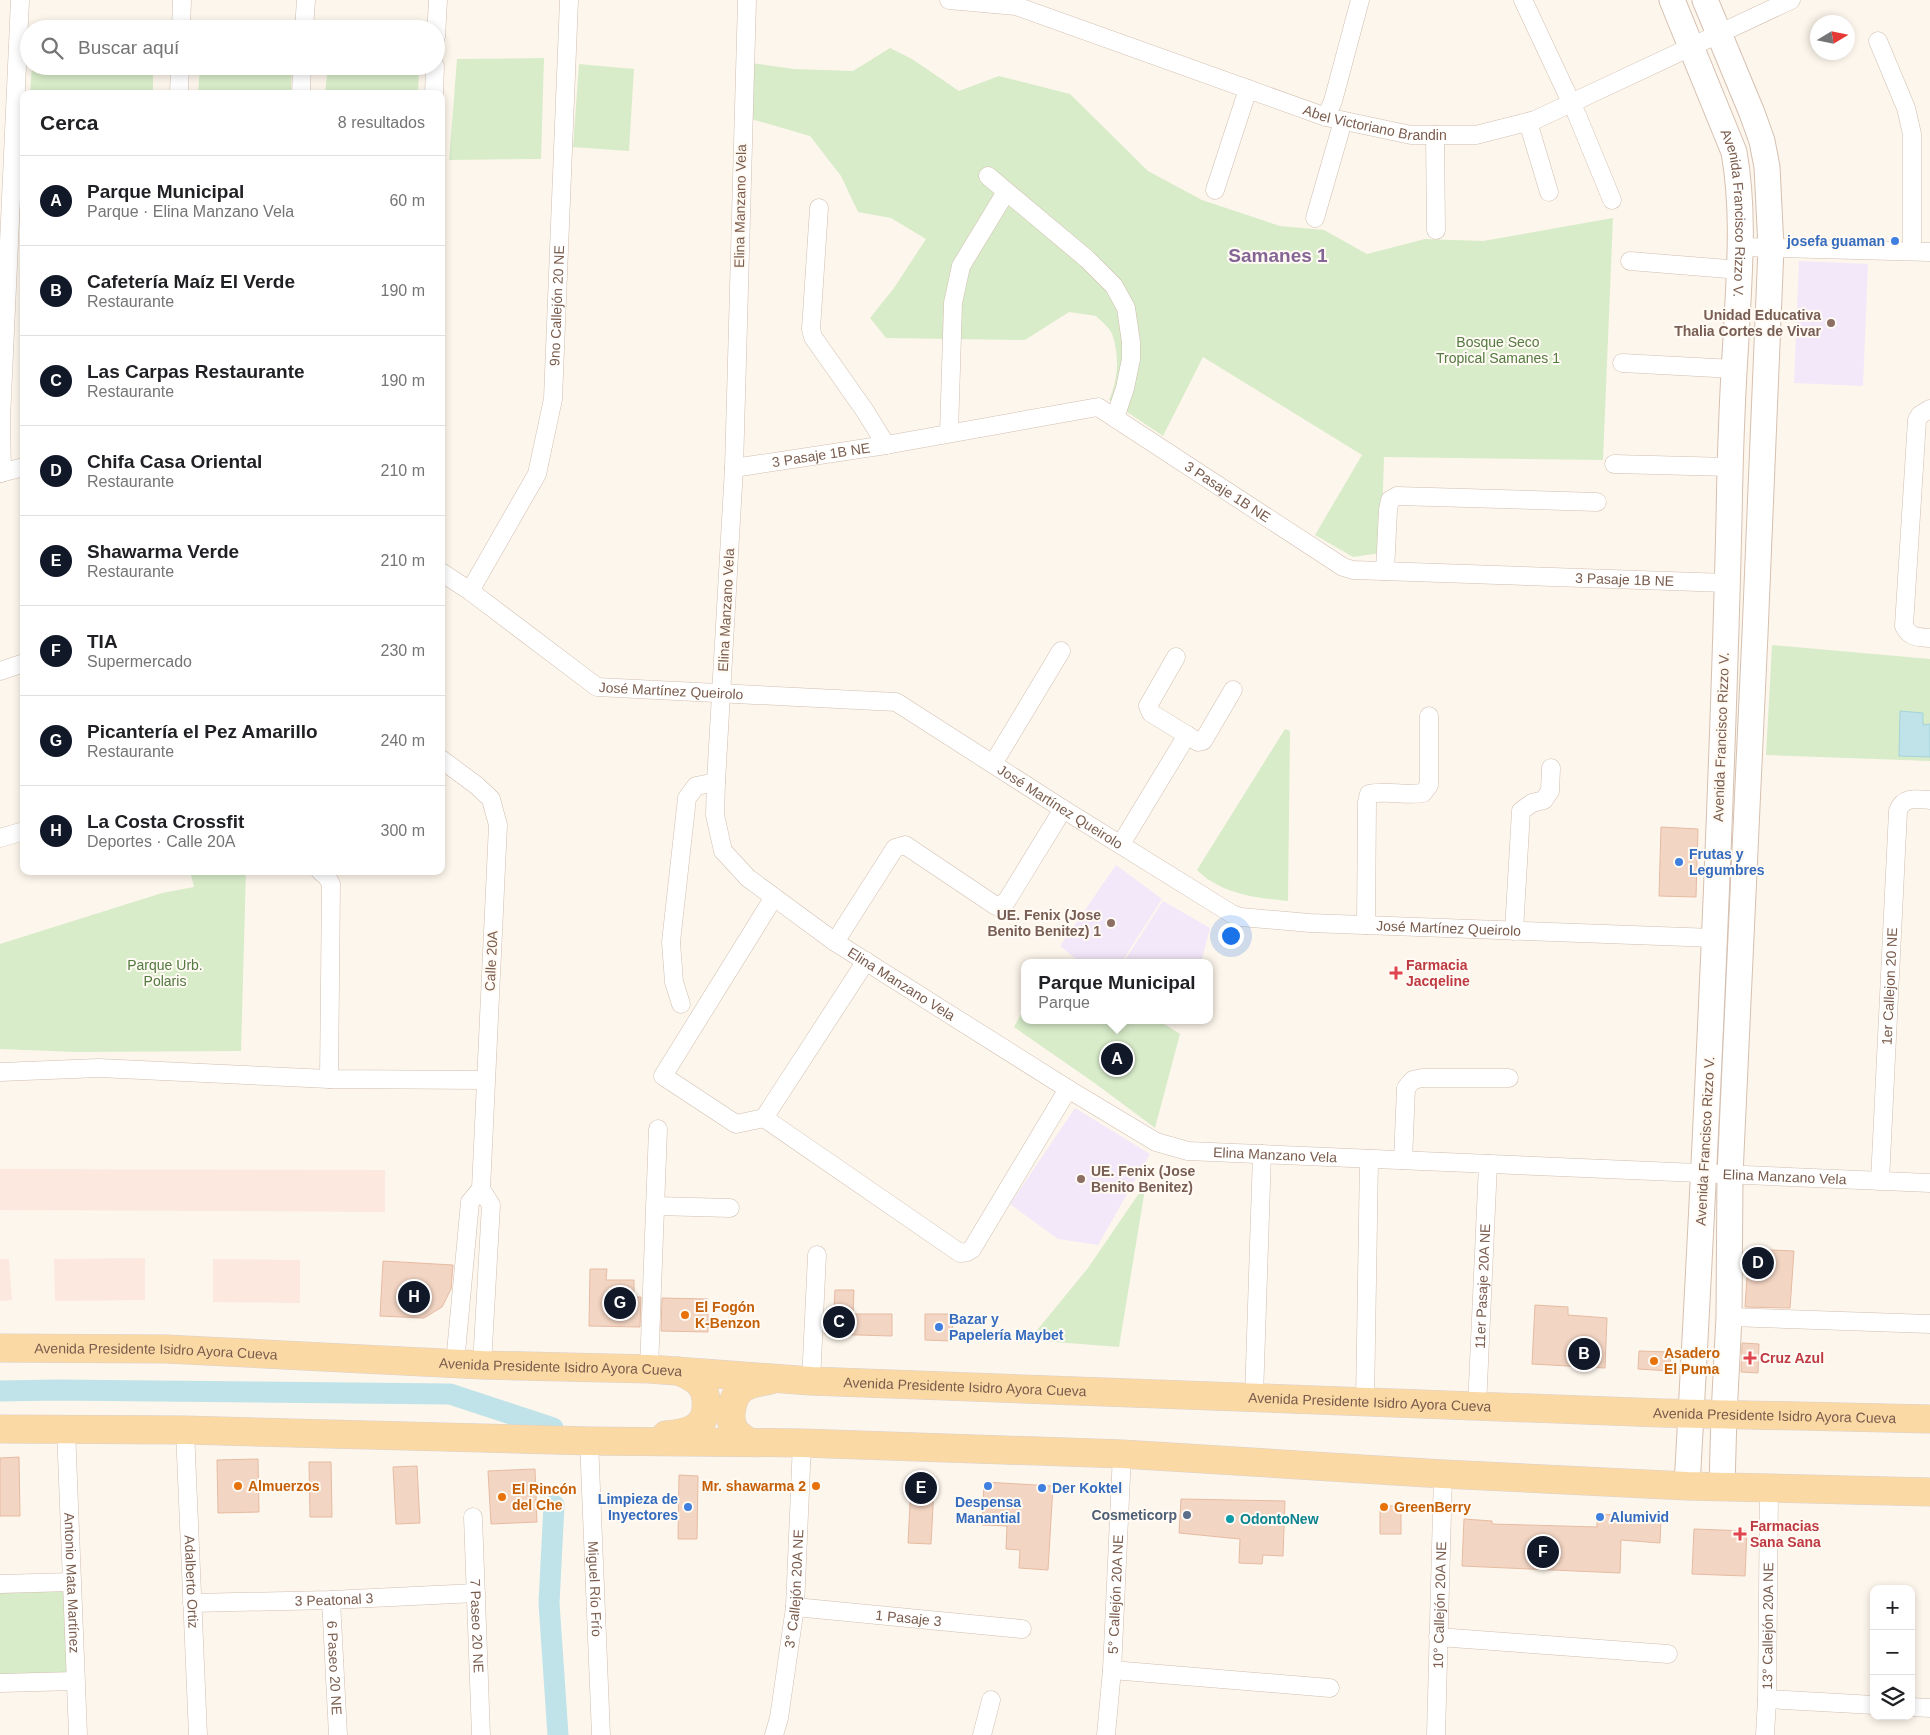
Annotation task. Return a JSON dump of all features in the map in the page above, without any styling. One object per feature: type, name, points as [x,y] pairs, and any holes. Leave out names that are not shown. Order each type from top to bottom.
[{"type":"main road","name":"Avenida Francisco Rizzo V.","points":[[1672,0],[1734,152],[1741,207],[1714,938],[1687,1486]]},
{"type":"main road","name":"Avenida Francisco Rizzo V.","points":[[1705,0],[1762,141],[1767,167],[1770,248],[1756,634],[1730,1175],[1729,1317],[1722,1486]]},
{"type":"main road","name":"Avenida Presidente Isidro Ayora Cueva","points":[[0,1348],[166,1349],[482,1365],[649,1369],[811,1382],[1365,1401],[1477,1407],[1930,1419]]},
{"type":"main road","points":[[622,1441],[685,1432],[698,1426],[704,1417],[706,1404],[704,1390],[697,1381],[679,1371]]},
{"type":"main road","points":[[748,1442],[735,1432],[732,1420],[736,1396],[742,1389],[751,1384],[774,1379]]},
{"type":"main road","points":[[0,1429],[185,1430],[590,1441],[802,1442],[1122,1454],[1443,1474],[1687,1486],[1930,1492]]},
{"type":"street","points":[[20,0],[2,409],[1,473],[20,468]]},
{"type":"street","points":[[181,20],[182,0]]},
{"type":"street","points":[[305,20],[306,0]]},
{"type":"street","points":[[437,20],[438,0]]},
{"type":"street","name":"9no Callejón 20 NE","points":[[470,591],[537,474],[553,399],[569,0]]},
{"type":"street","name":"Elina Manzano Vela","points":[[747,0],[734,468],[715,815],[724,851],[748,878],[835,942],[1068,1089],[1156,1142],[1188,1151],[1930,1183]]},
{"type":"street","name":"Abel Victoriano Brandin","points":[[949,0],[1016,6],[1335,119],[1411,135],[1476,135],[1528,122],[1791,0]]},
{"type":"street","points":[[1315,218],[1335,119],[1333,101],[1360,0]]},
{"type":"street","points":[[1523,0],[1572,102],[1612,200]]},
{"type":"street","points":[[1878,41],[1906,108],[1912,134],[1912,251]]},
{"type":"street","points":[[179,90],[180,75]]},
{"type":"street","points":[[301,90],[302,75]]},
{"type":"street","points":[[434,90],[435,75]]},
{"type":"street","points":[[1215,190],[1248,89]]},
{"type":"street","points":[[1528,122],[1549,192]]},
{"type":"street","points":[[1435,135],[1436,230]]},
{"type":"street","points":[[988,176],[1087,259],[1114,286],[1126,308],[1131,342],[1131,359],[1125,388],[1115,418]]},
{"type":"street","points":[[949,434],[953,303],[961,266],[1006,192]]},
{"type":"street","points":[[818,208],[813,338],[886,444]]},
{"type":"street","points":[[1630,261],[1740,259],[1770,248],[1930,252]]},
{"type":"street","points":[[1622,363],[1734,369]]},
{"type":"street","name":"3 Pasaje 1B NE","points":[[734,468],[949,434],[1098,407],[1342,567],[1353,570],[1727,583]]},
{"type":"street","points":[[1930,409],[1920,415],[1917,420],[1904,626],[1913,637],[1930,638]]},
{"type":"street","points":[[1614,464],[1730,466]]},
{"type":"street","points":[[1385,571],[1388,510],[1390,500],[1397,496],[1598,502]]},
{"type":"street","name":"José Martínez Queirolo","points":[[445,575],[470,591],[598,687],[896,702],[1063,809],[1232,914],[1241,917],[1366,925],[1714,938]]},
{"type":"street","points":[[993,764],[1061,651]]},
{"type":"street","points":[[1176,657],[1148,706],[1149,710],[1198,742],[1203,741],[1233,690]]},
{"type":"street","points":[[0,671],[20,665]]},
{"type":"street","points":[[1366,925],[1367,802],[1369,794],[1414,795],[1423,793],[1429,785],[1429,716]]},
{"type":"street","points":[[1121,844],[1187,735]]},
{"type":"street","name":"Calle 20A","points":[[445,762],[476,784],[492,799],[498,825],[484,1080],[481,1189],[491,1205],[482,1365]]},
{"type":"street","points":[[1514,931],[1521,811],[1532,803],[1544,800],[1550,791],[1551,768]]},
{"type":"street","points":[[681,1004],[674,982],[671,942],[687,798],[691,790],[696,786],[716,782]]},
{"type":"street","name":"1er Callejon 20 NE","points":[[1880,1181],[1898,811],[1904,801],[1912,799],[1930,800]]},
{"type":"street","points":[[835,942],[895,848],[905,845],[996,906],[1006,902],[1063,809]]},
{"type":"street","points":[[0,838],[20,832]]},
{"type":"street","points":[[325,875],[331,884],[329,1079]]},
{"type":"street","points":[[774,897],[663,1076],[736,1124],[764,1118],[866,961]]},
{"type":"street","points":[[0,1072],[99,1068],[329,1079],[484,1080]]},
{"type":"street","points":[[1403,1160],[1406,1088],[1413,1080],[1422,1078],[1510,1078]]},
{"type":"street","points":[[764,1118],[960,1252],[967,1252],[972,1249],[1068,1089]]},
{"type":"street","points":[[649,1369],[649,1327],[658,1129]]},
{"type":"street","points":[[1254,1397],[1262,1154]]},
{"type":"street","points":[[1365,1401],[1370,1159]]},
{"type":"street","name":"11er Pasaje 20A NE","points":[[1477,1407],[1488,1164]]},
{"type":"street","name":"Calle 20A","points":[[455,1363],[470,1202],[481,1189]]},
{"type":"street","points":[[656,1206],[730,1208]]},
{"type":"street","points":[[811,1382],[817,1255]]},
{"type":"street","points":[[1729,1317],[1930,1324]]},
{"type":"street","name":"Antonio Mata Martínez","points":[[66,1430],[78,1735]]},
{"type":"street","name":"Adalberto Ortiz","points":[[185,1430],[198,1735]]},
{"type":"street","name":"Miguel Río Frío","points":[[590,1441],[601,1735]]},
{"type":"street","name":"3° Callejón 20A NE","points":[[778,1734],[794,1607],[802,1442]]},
{"type":"street","name":"5° Callejón 20A NE","points":[[1106,1735],[1112,1670],[1122,1454]]},
{"type":"street","name":"10° Callejón 20A NE","points":[[1436,1735],[1443,1474]]},
{"type":"street","name":"13° Callejón 20A NE","points":[[1764,1735],[1767,1699],[1769,1488]]},
{"type":"street","name":"7 Paseo 20 NE","points":[[473,1517],[481,1735]]},
{"type":"street","points":[[0,1584],[71,1582]]},
{"type":"street","name":"3 Peatonal 3","points":[[192,1603],[331,1600],[476,1593]]},
{"type":"street","name":"6 Paseo 20 NE","points":[[331,1600],[338,1735]]},
{"type":"street","name":"1 Pasaje 3","points":[[794,1607],[1022,1628]]},
{"type":"street","points":[[1438,1637],[1668,1654]]},
{"type":"street","points":[[1112,1670],[1330,1688]]},
{"type":"street","points":[[0,1683],[76,1681]]},
{"type":"street","points":[[1767,1699],[1870,1705]]},
{"type":"street","points":[[982,1735],[991,1700]]},
{"type":"street","points":[[1915,1707],[1930,1708]]},
{"type":"shaded area","name":"Unidad Educativa Thalia Cortes de Vivar","points":[[1799,261],[1868,264],[1863,386],[1794,383]]},
{"type":"shaded area","name":"UE. Fenix (Jose Benito Benitez) 1","points":[[1116,865],[1162,899],[1124,959],[1076,959],[1060,946]]},
{"type":"shaded area","points":[[1163,901],[1210,928],[1202,959],[1126,959]]},
{"type":"shaded area","name":"UE. Fenix (Jose Benito Benitez)","points":[[1075,1108],[1150,1154],[1098,1245],[1058,1239],[1010,1204]]},
{"type":"shaded area","points":[[0,1169],[385,1170],[385,1212],[0,1210]]},
{"type":"shaded area","points":[[145,1258],[145,1300],[55,1301],[54,1259]]},
{"type":"shaded area","points":[[0,1259],[9,1259],[12,1300],[0,1301]]},
{"type":"shaded area","points":[[213,1259],[300,1260],[300,1303],[213,1302]]},
{"type":"green space","name":"Bosque Seco Tropical Samanes 1","points":[[890,48],[912,59],[959,91],[999,76],[1070,94],[1148,171],[1202,200],[1280,226],[1324,230],[1367,254],[1425,239],[1483,241],[1613,218],[1603,460],[1384,457],[1381,553],[1353,557],[1315,535],[1362,455],[1203,357],[1163,436],[1109,400],[1117,368],[1115,342],[1111,331],[1096,316],[1069,312],[1025,340],[886,338],[870,318],[894,288],[926,239],[891,218],[858,212],[841,176],[810,136],[748,118],[751,63],[794,69],[853,71]]},
{"type":"green space","points":[[544,58],[541,159],[449,160],[457,59]]},
{"type":"green space","points":[[579,64],[634,69],[629,151],[573,147]]},
{"type":"green space","points":[[31,75],[153,75],[153,90],[30,90]]},
{"type":"green space","points":[[199,75],[292,75],[291,90],[198,90]]},
{"type":"green space","points":[[327,75],[419,75],[418,90],[325,90]]},
{"type":"green space","points":[[1772,645],[1930,659],[1930,761],[1766,755]]},
{"type":"green space","points":[[1285,729],[1290,731],[1288,901],[1251,896],[1228,890],[1206,878],[1197,870]]},
{"type":"green space","name":"Parque Urb. Polaris","points":[[191,875],[246,875],[241,1051],[76,1052],[0,1049],[0,944],[162,893],[194,887]]},
{"type":"green space","points":[[1021,1014],[1021,1024],[1164,1024],[1180,1034],[1155,1128],[1096,1084],[1014,1027]]},
{"type":"green space","points":[[1146,1183],[1119,1347],[1029,1340],[1088,1268]]},
{"type":"green space","points":[[71,1582],[75,1681],[0,1683],[0,1584]]},
{"type":"water","points":[[1900,711],[1923,713],[1923,725],[1930,724],[1930,757],[1899,756]]},
{"type":"building","name":"Frutas y Legumbres","points":[[1661,827],[1698,829],[1696,897],[1659,896]]},
{"type":"building","points":[[1749,1249],[1794,1251],[1790,1308],[1745,1307]]},
{"type":"building","points":[[383,1261],[453,1265],[451,1289],[442,1307],[424,1318],[380,1316]]},
{"type":"building","points":[[590,1269],[607,1269],[606,1280],[634,1280],[634,1297],[641,1297],[640,1327],[589,1326]]},
{"type":"building","points":[[835,1290],[854,1290],[853,1314],[892,1314],[892,1336],[825,1334],[826,1310],[834,1310]]},
{"type":"building","name":"El Fogón K-Benzon","points":[[662,1298],[708,1299],[708,1332],[661,1331]]},
{"type":"building","points":[[1535,1305],[1568,1307],[1568,1315],[1607,1318],[1605,1368],[1532,1364]]},
{"type":"building","name":"Bazar y Papelería Maybet","points":[[925,1314],[953,1314],[952,1341],[925,1340]]},
{"type":"building","name":"Cruz Azul","points":[[1742,1343],[1759,1344],[1758,1373],[1741,1372]]},
{"type":"building","name":"Asadero El Puma","points":[[1639,1351],[1671,1352],[1670,1371],[1638,1369]]},
{"type":"building","points":[[19,1457],[20,1516],[0,1516],[0,1458]]},
{"type":"building","name":"Almuerzos","points":[[258,1459],[259,1512],[218,1513],[217,1460]]},
{"type":"building","points":[[309,1462],[331,1462],[332,1517],[310,1517]]},
{"type":"building","points":[[417,1466],[420,1523],[396,1524],[393,1467]]},
{"type":"building","points":[[535,1469],[537,1522],[491,1524],[488,1471]]},
{"type":"building","name":"Limpieza de Inyectores","points":[[679,1475],[698,1476],[697,1539],[678,1539]]},
{"type":"building","points":[[984,1482],[1053,1486],[1048,1570],[1019,1568],[1020,1550],[1006,1549],[1007,1526],[982,1525]]},
{"type":"building","points":[[911,1485],[934,1487],[931,1544],[908,1543]]},
{"type":"building","points":[[1181,1499],[1285,1501],[1283,1556],[1263,1555],[1262,1564],[1239,1563],[1240,1539],[1179,1533]]},
{"type":"building","points":[[1380,1506],[1401,1506],[1401,1534],[1380,1534]]},
{"type":"building","points":[[1597,1514],[1661,1517],[1660,1543],[1621,1540],[1620,1573],[1462,1566],[1464,1519],[1492,1521],[1492,1524],[1597,1527]]},
{"type":"building","points":[[1694,1529],[1747,1531],[1745,1576],[1692,1574]]},
{"type":"waterway","points":[[0,1391],[450,1394],[553,1428]]},
{"type":"waterway","points":[[554,1505],[549,1603],[558,1735]]},
{"type":"place","name":"josefa guaman","points":[[1895,241]]},
{"type":"place","name":"Unidad Educativa Thalia Cortes de Vivar","points":[[1831,323]]},
{"type":"place","name":"Frutas y Legumbres","points":[[1679,862]]},
{"type":"place","name":"UE. Fenix (Jose Benito Benitez) 1","points":[[1111,923]]},
{"type":"place","name":"Farmacia Jacqeline","points":[[1396,973]]},
{"type":"place","name":"Parque Municipal","points":[[1117,1059]]},
{"type":"place","name":"UE. Fenix (Jose Benito Benitez)","points":[[1081,1179]]},
{"type":"place","name":"Chifa Casa Oriental","points":[[1758,1263]]},
{"type":"place","name":"La Costa Crossfit","points":[[414,1297]]},
{"type":"place","name":"Picantería el Pez Amarillo","points":[[620,1303]]},
{"type":"place","name":"El Fogón K-Benzon","points":[[685,1315]]},
{"type":"place","name":"Las Carpas Restaurante","points":[[839,1322]]},
{"type":"place","name":"Bazar y Papelería Maybet","points":[[939,1327]]},
{"type":"place","name":"Cafetería Maíz El Verde","points":[[1584,1354]]},
{"type":"place","name":"Cruz Azul","points":[[1750,1358]]},
{"type":"place","name":"Asadero El Puma","points":[[1654,1361]]},
{"type":"place","name":"Almuerzos","points":[[238,1486]]},
{"type":"place","name":"Mr. shawarma 2","points":[[816,1486]]},
{"type":"place","name":"Despensa Manantial","points":[[988,1486]]},
{"type":"place","name":"Shawarma Verde","points":[[921,1488]]},
{"type":"place","name":"Der Koktel","points":[[1042,1488]]},
{"type":"place","name":"El Rincón del Che","points":[[502,1497]]},
{"type":"place","name":"Limpieza de Inyectores","points":[[688,1507]]},
{"type":"place","name":"GreenBerry","points":[[1384,1507]]},
{"type":"place","name":"Cosmeticorp","points":[[1187,1515]]},
{"type":"place","name":"Alumivid","points":[[1600,1517]]},
{"type":"place","name":"OdontoNew","points":[[1230,1519]]},
{"type":"place","name":"Farmacias Sana Sana","points":[[1740,1534]]},
{"type":"place","name":"TIA","points":[[1543,1552]]},
{"type":"district","name":"Samanes 1","points":[[1278,255]]}]
